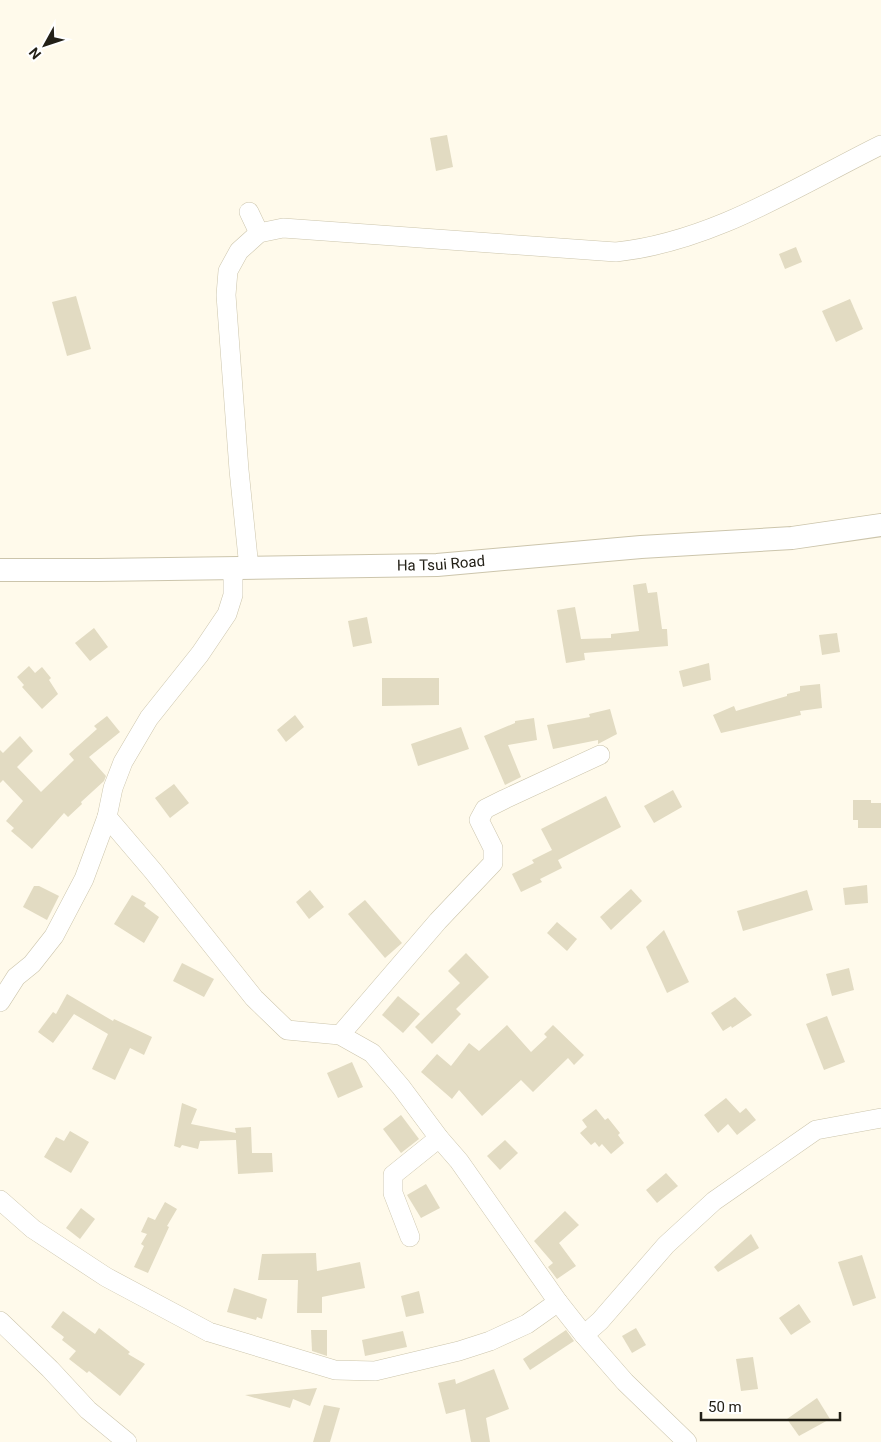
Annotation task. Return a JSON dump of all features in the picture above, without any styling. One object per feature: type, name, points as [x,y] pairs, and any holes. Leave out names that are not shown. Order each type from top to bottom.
[{"type":"street","points":[[0,1002],[16,977],[32,964],[54,936],[84,879],[107,817],[113,788],[122,762],[149,718],[200,654],[227,614],[241,568],[239,470],[226,295],[228,271],[239,251],[259,233],[283,228],[616,252],[640,250],[688,237],[739,218],[881,146]]},
{"type":"street","points":[[249,212],[259,233]]},
{"type":"street","name":"Ha Tsui Road","points":[[0,570],[437,565],[641,546],[792,538],[881,525]]},
{"type":"street","points":[[340,1035],[438,921],[493,863],[494,848],[479,820],[485,809],[600,755]]},
{"type":"street","points":[[107,817],[153,871],[254,998],[287,1030],[340,1035],[372,1053],[459,1161],[558,1302],[584,1335],[625,1382],[686,1442]]},
{"type":"street","points":[[584,1335],[600,1321],[666,1245],[714,1201],[816,1130],[881,1118]]},
{"type":"street","points":[[410,1237],[393,1193],[394,1175],[439,1138]]},
{"type":"street","points":[[0,1200],[33,1229],[106,1277],[209,1332],[335,1370],[375,1371],[490,1341],[527,1324],[558,1302]]},
{"type":"street","points":[[0,1321],[50,1369],[88,1410],[127,1442]]},
{"type":"building","points":[[447,135],[453,167],[436,171],[430,138]]},
{"type":"building","points":[[796,247],[802,262],[785,269],[779,254]]},
{"type":"building","points":[[76,296],[91,349],[67,356],[52,302]]},
{"type":"building","points":[[850,299],[863,329],[836,342],[822,311]]},
{"type":"building","points":[[646,583],[648,593],[657,592],[662,629],[667,629],[668,646],[584,653],[585,660],[566,663],[557,610],[575,607],[581,639],[611,638],[611,634],[639,631],[633,585]]},
{"type":"building","points":[[367,617],[372,643],[353,647],[348,621]]},
{"type":"building","points":[[94,628],[108,647],[90,661],[75,643]]},
{"type":"building","points":[[837,633],[840,652],[822,655],[819,635]]},
{"type":"building","points":[[709,663],[711,680],[683,687],[679,671]]},
{"type":"building","points":[[29,666],[35,673],[42,667],[51,678],[49,680],[58,694],[42,709],[22,687],[24,685],[17,677]]},
{"type":"building","points":[[382,678],[439,678],[439,705],[382,706]]},
{"type":"building","points":[[820,684],[822,708],[800,711],[801,715],[721,733],[713,715],[734,706],[736,711],[787,696],[787,694],[800,691],[800,686]]},
{"type":"building","points":[[610,709],[617,734],[598,744],[598,740],[553,749],[547,725],[590,717],[589,714]]},
{"type":"building","points":[[295,715],[304,727],[286,742],[277,730]]},
{"type":"building","points":[[107,716],[120,732],[89,757],[106,776],[104,781],[68,817],[64,813],[32,849],[11,831],[14,828],[6,821],[23,801],[3,780],[0,783],[0,750],[3,753],[20,736],[33,751],[17,767],[41,792],[74,760],[69,754],[97,729],[94,726]]},
{"type":"building","points":[[534,718],[537,740],[508,745],[521,777],[505,785],[484,736],[515,723],[515,721]]},
{"type":"building","points":[[461,727],[469,749],[418,766],[411,744]]},
{"type":"building","points":[[174,784],[189,803],[170,818],[155,798]]},
{"type":"building","points":[[673,790],[682,807],[654,823],[644,806]]},
{"type":"building","points":[[606,796],[621,827],[558,860],[562,868],[540,879],[542,882],[521,892],[512,874],[534,863],[532,860],[552,850],[541,829]]},
{"type":"building","points":[[853,800],[871,800],[871,803],[881,803],[881,828],[858,828],[858,820],[853,820]]},
{"type":"building","points":[[867,885],[868,903],[845,905],[843,888]]},
{"type":"building","points":[[34,886],[39,886],[59,896],[47,920],[23,907]]},
{"type":"building","points":[[631,889],[642,901],[611,930],[600,917]]},
{"type":"building","points":[[310,890],[324,907],[309,919],[296,902]]},
{"type":"building","points":[[807,890],[813,910],[743,931],[737,911]]},
{"type":"building","points":[[132,895],[146,903],[144,906],[159,917],[144,943],[114,924]]},
{"type":"building","points":[[365,900],[402,943],[385,958],[348,914]]},
{"type":"building","points":[[557,922],[577,939],[567,951],[547,933]]},
{"type":"building","points":[[664,930],[689,982],[667,993],[646,947]]},
{"type":"building","points":[[466,953],[489,977],[456,1009],[461,1014],[432,1044],[415,1027],[460,983],[448,971]]},
{"type":"building","points":[[182,963],[214,979],[204,997],[173,981]]},
{"type":"building","points":[[849,968],[854,990],[832,996],[826,974]]},
{"type":"building","points":[[67,994],[113,1021],[114,1019],[152,1037],[144,1055],[130,1048],[115,1080],[92,1069],[108,1034],[74,1014],[53,1043],[38,1032],[53,1012],[56,1014]]},
{"type":"building","points":[[398,996],[420,1014],[403,1033],[382,1015]]},
{"type":"building","points":[[735,997],[752,1015],[732,1028],[731,1026],[723,1031],[711,1013]]},
{"type":"building","points":[[827,1016],[845,1062],[824,1070],[806,1024]]},
{"type":"building","points":[[507,1025],[531,1052],[547,1037],[544,1034],[553,1025],[584,1055],[574,1065],[568,1058],[533,1092],[521,1080],[482,1116],[459,1090],[452,1099],[421,1072],[437,1054],[451,1066],[469,1043],[479,1051]]},
{"type":"building","points":[[352,1062],[363,1087],[338,1098],[327,1073]]},
{"type":"building","points":[[726,1098],[740,1113],[746,1108],[756,1120],[737,1135],[728,1124],[718,1133],[704,1115]]},
{"type":"building","points":[[182,1103],[197,1109],[191,1124],[236,1133],[235,1128],[251,1127],[252,1153],[272,1153],[273,1172],[238,1174],[236,1140],[200,1141],[198,1149],[182,1145],[180,1148],[174,1146]]},
{"type":"building","points":[[596,1109],[605,1120],[608,1118],[620,1133],[618,1135],[624,1143],[611,1154],[602,1144],[599,1147],[595,1142],[591,1145],[580,1133],[587,1127],[582,1120]]},
{"type":"building","points":[[401,1115],[419,1139],[401,1153],[383,1129]]},
{"type":"building","points":[[70,1131],[89,1142],[71,1173],[44,1157],[56,1137],[64,1141]]},
{"type":"building","points":[[505,1140],[518,1153],[500,1170],[487,1156]]},
{"type":"building","points":[[666,1173],[678,1186],[657,1203],[646,1190]]},
{"type":"building","points":[[426,1184],[440,1208],[421,1218],[407,1195]]},
{"type":"building","points":[[165,1202],[177,1209],[167,1226],[169,1227],[148,1273],[134,1267],[144,1246],[141,1244],[147,1234],[141,1232],[148,1217],[155,1220]]},
{"type":"building","points":[[81,1208],[95,1219],[80,1239],[66,1228]]},
{"type":"building","points":[[565,1211],[579,1225],[559,1243],[576,1266],[557,1279],[548,1267],[553,1263],[534,1241]]},
{"type":"building","points":[[751,1234],[759,1248],[718,1272],[714,1267]]},
{"type":"building","points":[[316,1253],[317,1271],[360,1262],[365,1288],[322,1297],[322,1313],[297,1313],[298,1280],[258,1280],[262,1254]]},
{"type":"building","points":[[862,1255],[876,1298],[853,1306],[838,1262]]},
{"type":"building","points":[[234,1288],[267,1299],[262,1319],[257,1317],[256,1320],[227,1312]]},
{"type":"building","points":[[419,1291],[424,1313],[406,1317],[401,1296]]},
{"type":"building","points":[[799,1304],[811,1322],[791,1335],[779,1318]]},
{"type":"building","points":[[63,1311],[95,1334],[99,1328],[130,1352],[128,1354],[145,1364],[120,1396],[89,1371],[87,1373],[69,1359],[76,1351],[62,1340],[64,1337],[51,1327]]},
{"type":"building","points":[[636,1328],[646,1345],[632,1353],[622,1336]]},
{"type":"building","points":[[311,1330],[327,1330],[327,1356],[312,1351]]},
{"type":"building","points":[[566,1330],[574,1341],[530,1370],[523,1359]]},
{"type":"building","points":[[403,1331],[407,1347],[365,1356],[362,1340]]},
{"type":"building","points":[[753,1357],[758,1389],[741,1391],[736,1359]]},
{"type":"building","points":[[494,1369],[509,1409],[486,1418],[490,1442],[471,1442],[465,1409],[446,1414],[438,1383],[455,1379],[456,1384]]},
{"type":"building","points":[[317,1388],[310,1406],[293,1399],[290,1408],[245,1395]]},
{"type":"building","points":[[817,1398],[830,1419],[799,1436],[787,1419]]},
{"type":"building","points":[[324,1405],[340,1408],[330,1442],[313,1442]]}]
